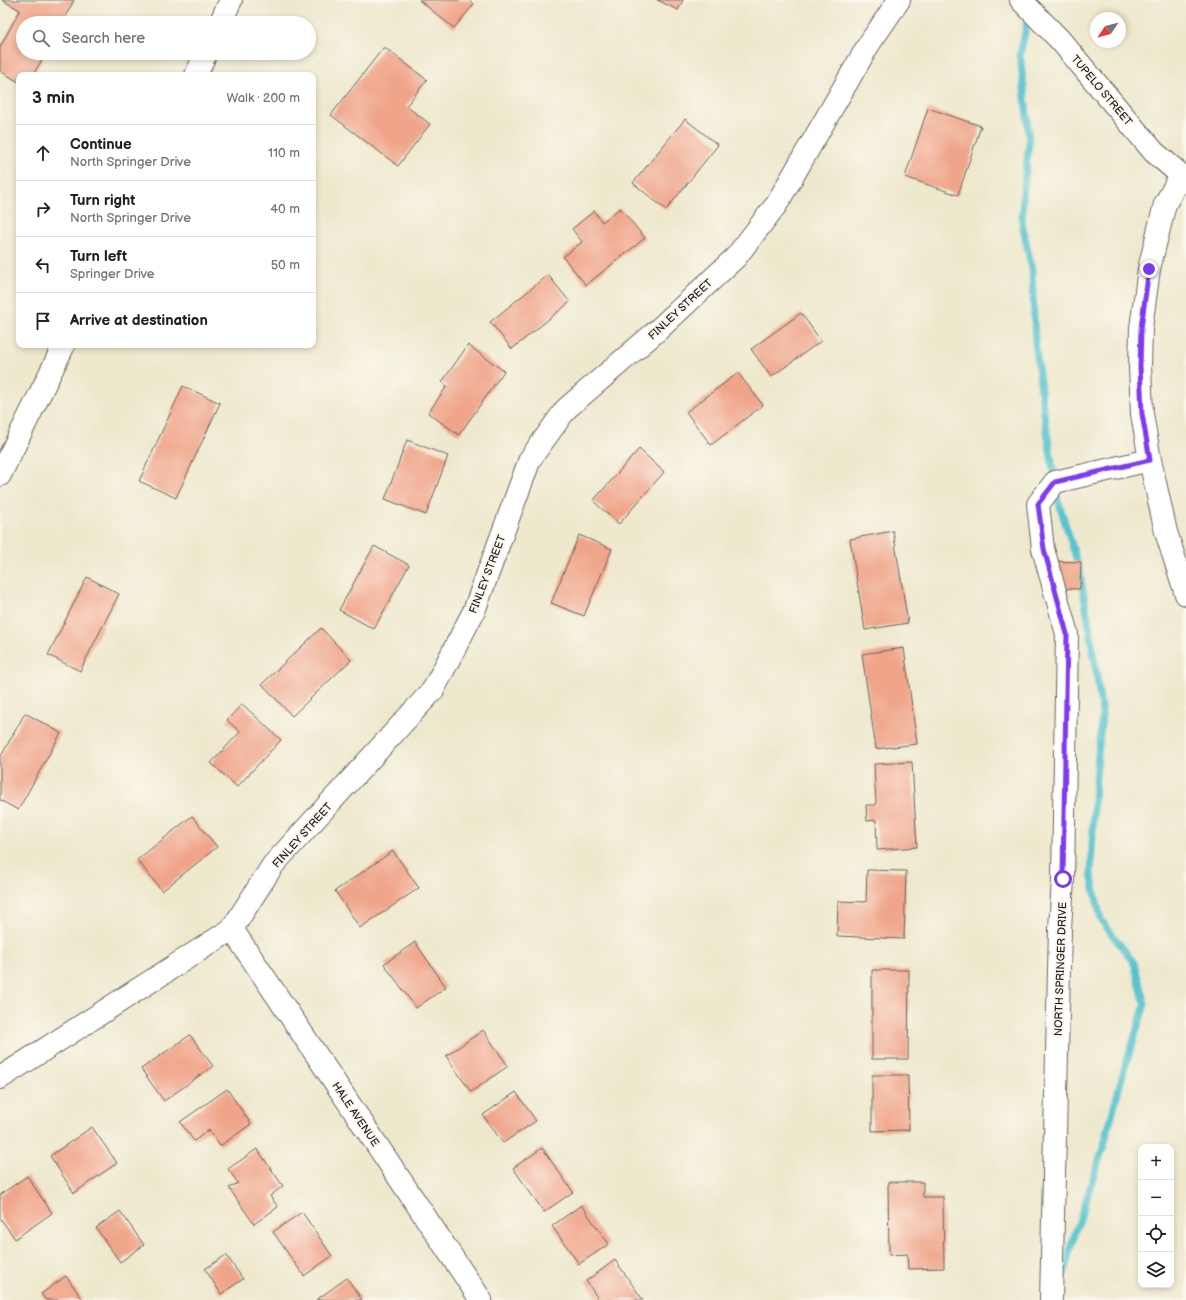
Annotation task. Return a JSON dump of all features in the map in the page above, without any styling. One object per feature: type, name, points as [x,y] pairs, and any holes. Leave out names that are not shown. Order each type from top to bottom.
[{"type":"street","points":[[223,16],[231,0]]},
{"type":"street","name":"FINLEY STREET","points":[[0,1078],[232,929],[273,866],[433,690],[474,611],[530,459],[566,410],[659,329],[736,257],[776,205],[868,44],[899,0]]},
{"type":"street","name":"TUPELO STREET","points":[[1021,0],[1060,40],[1154,152],[1183,176]]},
{"type":"street","points":[[197,72],[203,60]]},
{"type":"street","points":[[1183,176],[1165,204],[1149,269],[1141,328],[1140,366],[1142,414],[1150,460],[1166,532],[1186,594]]},
{"type":"street","points":[[0,475],[63,348]]},
{"type":"street","name":"NORTH SPRINGER DRIVE","points":[[1051,1300],[1060,929],[1063,879],[1067,634],[1044,549],[1038,504],[1055,482],[1150,460]]},
{"type":"street","name":"HALE AVENUE","points":[[232,929],[481,1300]]},
{"type":"building","points":[[2,0],[74,0],[66,16],[17,16],[20,10]]},
{"type":"building","points":[[419,0],[469,0],[474,4],[454,28]]},
{"type":"building","points":[[657,0],[683,0],[678,10]]},
{"type":"building","points":[[16,17],[16,60],[42,60],[35,72],[16,72],[16,80],[0,71],[0,47]]},
{"type":"building","points":[[384,47],[427,80],[406,106],[430,124],[398,166],[331,115]]},
{"type":"building","points":[[928,108],[981,126],[958,195],[905,177]]},
{"type":"building","points":[[685,119],[718,145],[666,210],[633,183]]},
{"type":"building","points":[[620,208],[645,238],[586,285],[563,257],[582,242],[572,229],[594,211],[602,222]]},
{"type":"building","points":[[548,275],[570,302],[512,349],[490,322]]},
{"type":"building","points":[[801,313],[821,341],[771,377],[751,349]]},
{"type":"building","points":[[468,345],[504,371],[459,435],[428,413],[447,386],[442,382]]},
{"type":"building","points":[[738,373],[763,405],[711,445],[686,412]]},
{"type":"building","points":[[183,386],[220,403],[176,498],[139,481]]},
{"type":"building","points":[[407,440],[448,456],[426,515],[385,499]]},
{"type":"building","points":[[639,449],[664,472],[619,524],[593,501]]},
{"type":"building","points":[[893,531],[908,623],[865,630],[850,539]]},
{"type":"building","points":[[579,535],[612,549],[584,616],[551,603]]},
{"type":"building","points":[[374,546],[409,565],[374,629],[339,610]]},
{"type":"building","points":[[1051,561],[1081,562],[1080,589],[1050,588]]},
{"type":"building","points":[[87,577],[119,594],[80,671],[48,655]]},
{"type":"building","points":[[321,628],[351,660],[292,716],[262,684]]},
{"type":"building","points":[[904,648],[917,744],[876,749],[862,654]]},
{"type":"building","points":[[242,704],[281,740],[237,787],[211,763],[240,732],[227,720]]},
{"type":"building","points":[[25,713],[61,733],[18,810],[0,800],[0,758]]},
{"type":"building","points":[[912,762],[917,847],[877,850],[876,820],[867,821],[866,805],[876,805],[874,764]]},
{"type":"building","points":[[192,816],[217,847],[162,891],[137,860]]},
{"type":"building","points":[[393,851],[419,888],[360,928],[335,891]]},
{"type":"building","points":[[867,870],[906,871],[904,939],[837,936],[838,901],[866,902]]},
{"type":"building","points":[[415,942],[446,987],[416,1008],[384,964]]},
{"type":"building","points":[[872,970],[909,970],[908,1059],[872,1059]]},
{"type":"building","points":[[483,1030],[508,1066],[471,1092],[446,1056]]},
{"type":"building","points":[[190,1035],[213,1066],[164,1101],[141,1069]]},
{"type":"building","points":[[872,1075],[908,1075],[909,1130],[872,1131]]},
{"type":"building","points":[[227,1089],[251,1124],[220,1146],[209,1130],[194,1141],[180,1122]]},
{"type":"building","points":[[516,1092],[536,1121],[503,1143],[483,1115]]},
{"type":"building","points":[[92,1127],[117,1163],[74,1193],[50,1156]]},
{"type":"building","points":[[542,1148],[573,1192],[544,1212],[513,1168]]},
{"type":"building","points":[[257,1149],[283,1186],[270,1196],[278,1207],[254,1224],[229,1188],[238,1183],[228,1169]]},
{"type":"building","points":[[27,1176],[52,1213],[15,1239],[0,1218],[0,1195]]},
{"type":"building","points":[[888,1182],[923,1182],[923,1197],[943,1197],[944,1268],[908,1269],[907,1254],[889,1255]]},
{"type":"building","points":[[581,1205],[609,1244],[579,1264],[552,1226]]},
{"type":"building","points":[[120,1211],[144,1245],[120,1262],[96,1228]]},
{"type":"building","points":[[302,1212],[332,1256],[304,1276],[273,1232]]},
{"type":"building","points":[[226,1255],[243,1279],[221,1294],[205,1269]]},
{"type":"building","points":[[615,1260],[643,1300],[599,1300],[586,1281]]},
{"type":"building","points":[[66,1276],[83,1300],[46,1300],[41,1294]]},
{"type":"building","points":[[347,1278],[362,1300],[316,1300]]},
{"type":"waterway","points":[[1029,13],[1020,55],[1029,142],[1023,194],[1022,223],[1032,269],[1035,340],[1042,400],[1055,482],[1058,500],[1079,568],[1102,713],[1094,799],[1091,874],[1101,920],[1134,963],[1145,1004],[1124,1070],[1103,1148],[1071,1246],[1060,1290]]},
{"type":"route","points":[[1063,879],[1067,634],[1044,549],[1038,504],[1055,482],[1150,460],[1142,414],[1140,366],[1141,328],[1149,269]]}]
